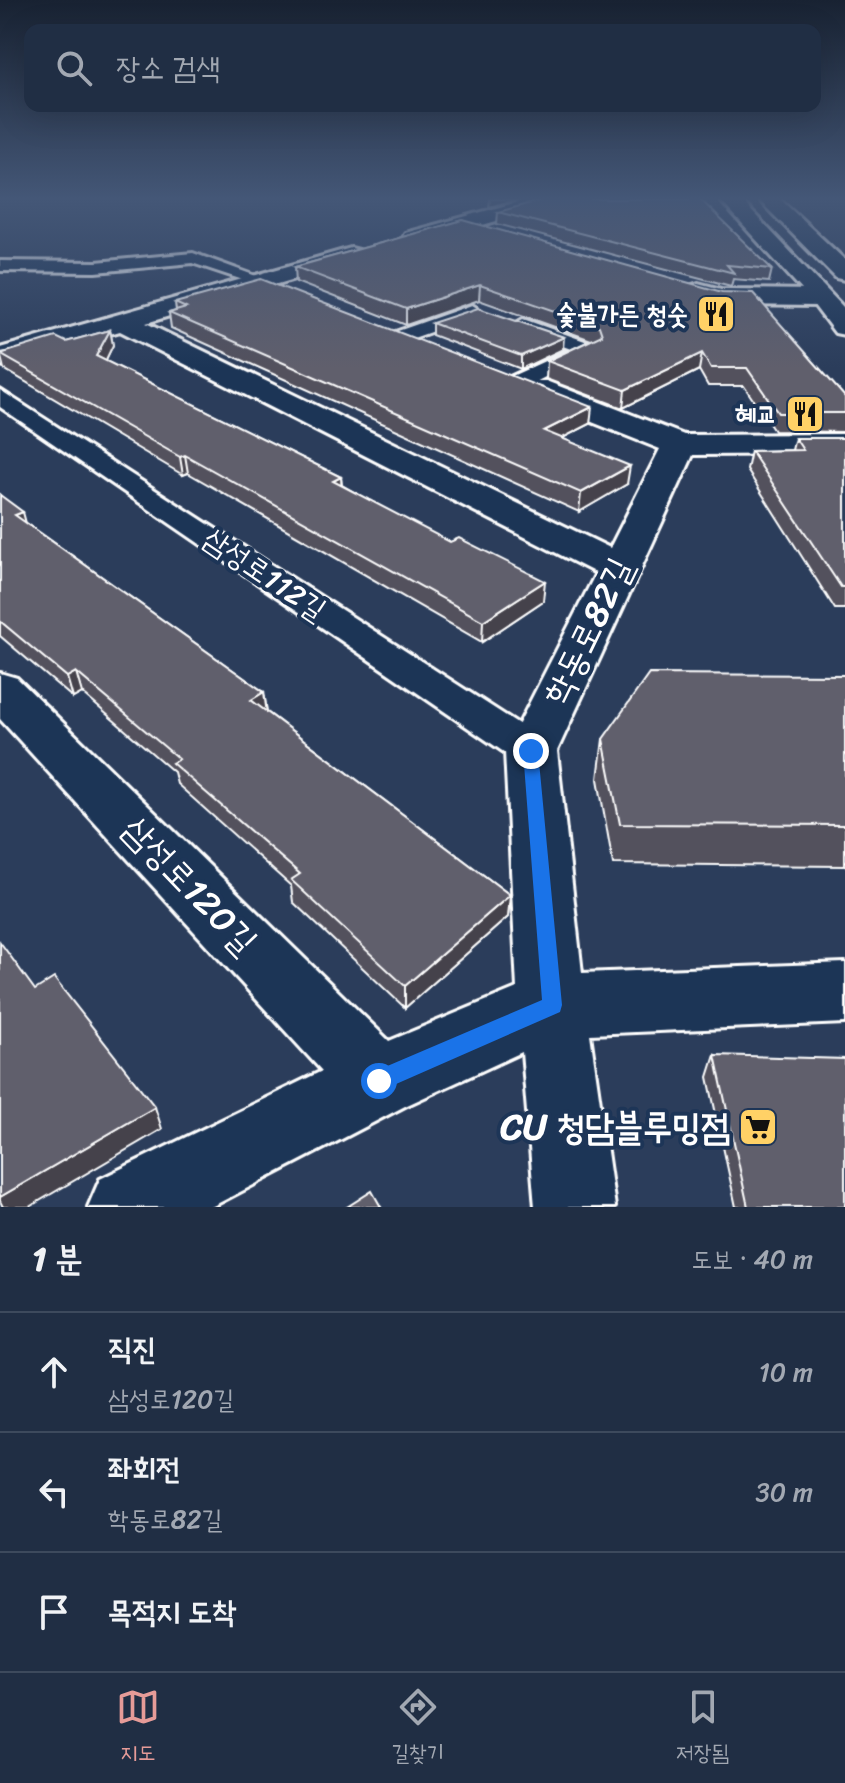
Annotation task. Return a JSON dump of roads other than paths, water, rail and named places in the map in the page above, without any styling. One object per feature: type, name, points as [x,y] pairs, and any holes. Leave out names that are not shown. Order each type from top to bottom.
[{"type":"street","points":[[0,357],[351,255]]},
{"type":"street","points":[[780,255],[845,327]]},
{"type":"street","points":[[827,255],[845,273]]},
{"type":"street","points":[[261,281],[304,298]]},
{"type":"street","points":[[674,284],[720,297],[819,298]]},
{"type":"street","points":[[123,322],[618,568]]},
{"type":"street","points":[[388,331],[446,353]]},
{"type":"street","points":[[489,370],[680,445],[845,444]]},
{"type":"street","name":"학동로82길","points":[[531,751],[680,445]]},
{"type":"street","name":"삼성로120길","points":[[0,689],[379,1081]]},
{"type":"street","points":[[531,751],[552,1005],[575,1207]]},
{"type":"street","points":[[128,1207],[379,1081],[552,1005],[845,993]]},
{"type":"lane","points":[[0,266],[96,267],[193,258],[261,281]]},
{"type":"lane","points":[[0,260],[31,266]]},
{"type":"lane","points":[[388,331],[478,309],[589,349],[518,382]]},
{"type":"lane","name":"삼성로112길","points":[[0,397],[531,751]]},
{"type":"place","name":"숯불가든 청숫","points":[[716,314]]},
{"type":"place","name":"혜교","points":[[805,414]]},
{"type":"place","name":"CU 청담블루밍점","points":[[758,1127]]}]
